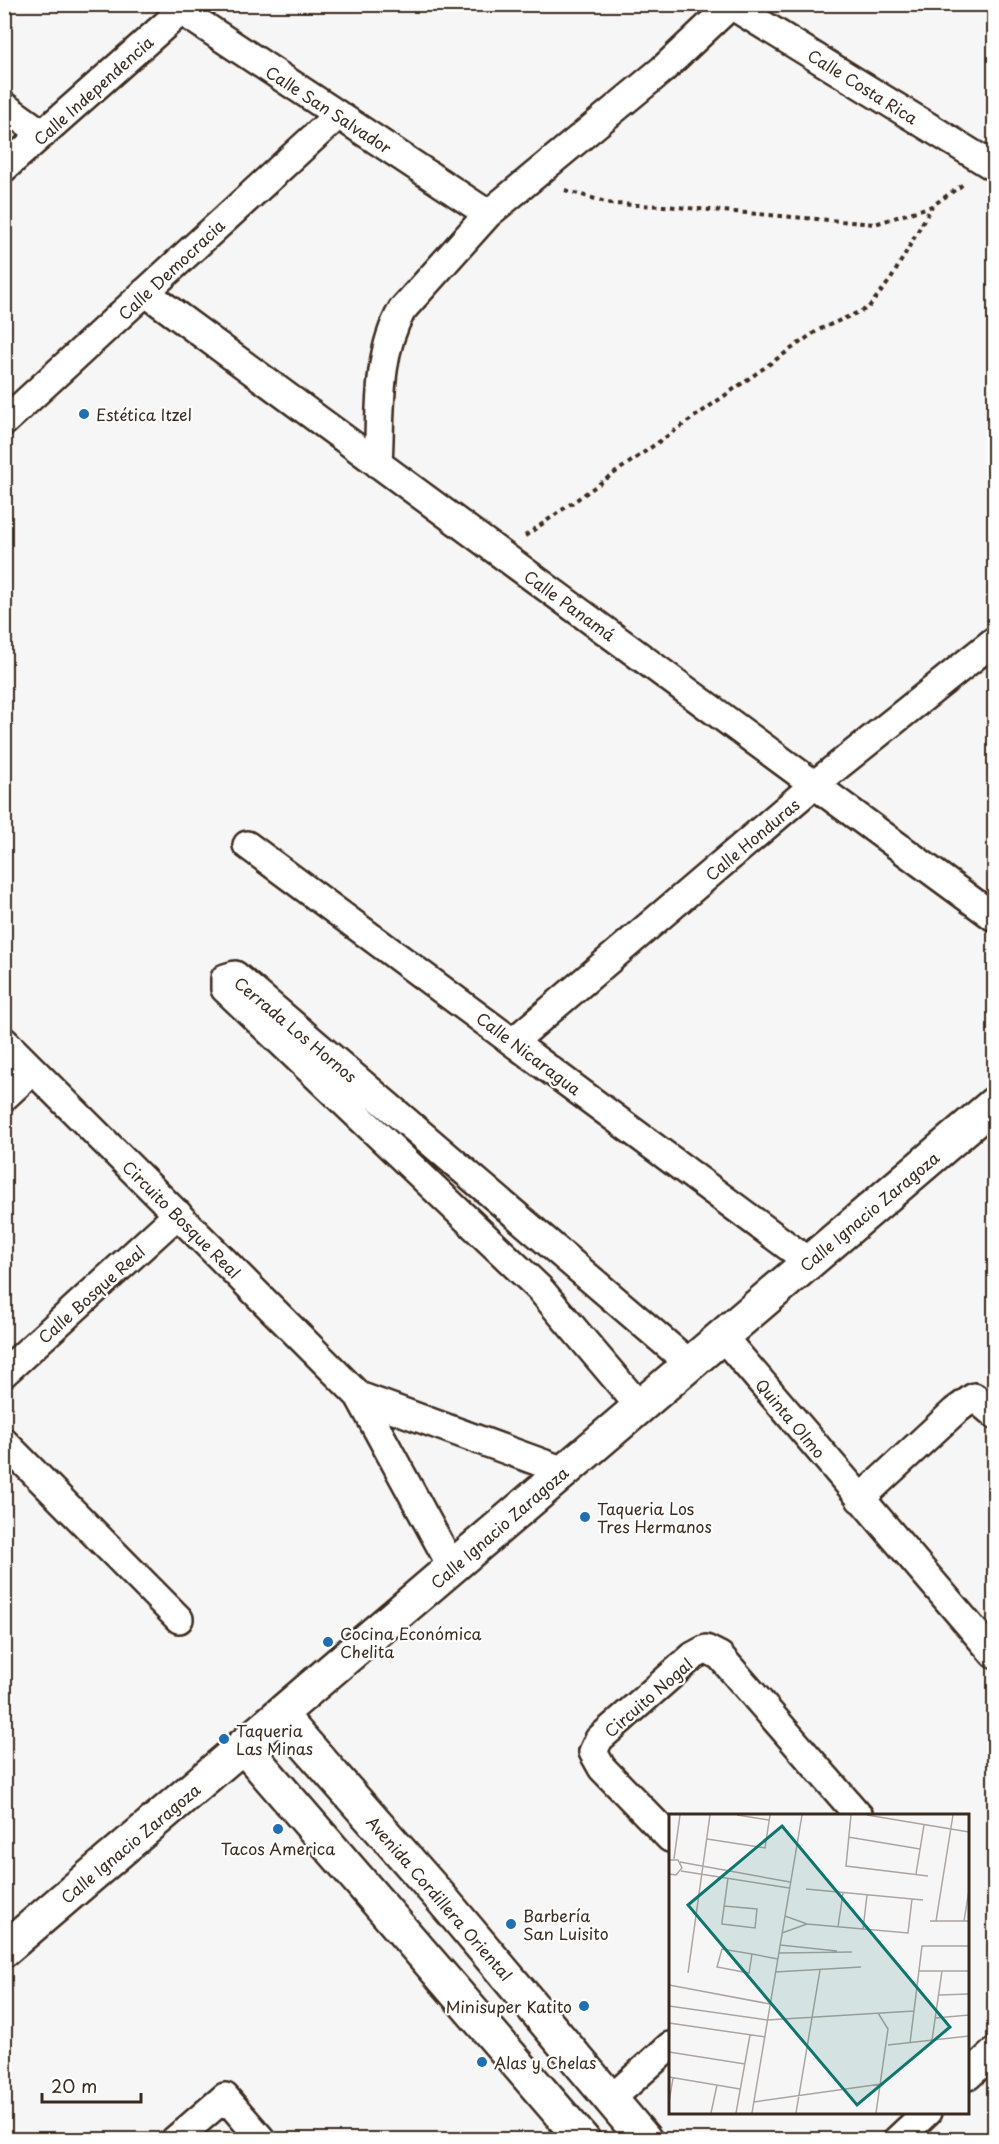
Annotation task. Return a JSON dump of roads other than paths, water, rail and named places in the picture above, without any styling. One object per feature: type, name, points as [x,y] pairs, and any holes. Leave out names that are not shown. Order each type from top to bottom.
[{"type":"main road","name":"Calle Ignacio Zaragoza","points":[[4,1950],[994,1104]]},
{"type":"main road","name":"Avenida Cordillera Oriental","points":[[280,1714],[441,1898],[645,2139]]},
{"type":"main road","points":[[243,1746],[584,2139]]},
{"type":"main road","points":[[401,1930],[441,1898]]},
{"type":"street","name":"Calle Costa Rica","points":[[731,5],[992,166]]},
{"type":"street","points":[[378,464],[386,354],[392,329],[402,310],[488,214],[663,69],[731,5]]},
{"type":"street","name":"Calle San Salvador","points":[[176,8],[488,214]]},
{"type":"street","name":"Calle Independencia","points":[[4,168],[176,8]]},
{"type":"street","points":[[4,106],[43,134]]},
{"type":"street","name":"Calle Democracia","points":[[4,422],[338,115]]},
{"type":"street","name":"Calle Panamá","points":[[145,292],[994,917]]},
{"type":"street","name":"Calle Honduras","points":[[514,1041],[814,785],[994,642]]},
{"type":"street","name":"Calle Nicaragua","points":[[247,845],[809,1262]]},
{"type":"street","name":"Cerrada Los Hornos","points":[[640,1407],[539,1288],[225,989],[225,978],[235,975],[690,1364]]},
{"type":"street","name":"Circuito Bosque Real","points":[[4,1041],[359,1396],[452,1567]]},
{"type":"street","points":[[4,1097],[33,1070]]},
{"type":"street","name":"Calle Bosque Real","points":[[4,1373],[178,1214]]},
{"type":"street","points":[[539,1288],[568,1259]]},
{"type":"street","name":"Quinta Olmo","points":[[722,1336],[994,1654]]},
{"type":"street","name":"Circuito Bosque Real","points":[[359,1396],[564,1471]]},
{"type":"street","points":[[860,1499],[955,1410],[974,1397],[994,1414]]},
{"type":"street","points":[[4,1442],[179,1619]]},
{"type":"street","name":"Circuito Nogal","points":[[669,1837],[602,1767],[592,1752],[599,1739],[693,1656],[706,1649],[720,1656],[858,1814]]},
{"type":"street","points":[[611,2099],[669,2047]]},
{"type":"street","points":[[969,2075],[994,2052]]},
{"type":"street","points":[[176,2139],[225,2097],[262,2139]]},
{"type":"street","points":[[897,2139],[925,2114]]},
{"type":"place","name":"Estética Itzel","points":[[84,414]]},
{"type":"place","name":"Taqueria Los Tres Hermanos","points":[[585,1517]]},
{"type":"place","name":"Cocina Económica Chelita","points":[[328,1642]]},
{"type":"place","name":"Taqueria Las Minas","points":[[224,1739]]},
{"type":"place","name":"Tacos America","points":[[278,1829]]},
{"type":"place","name":"Barbería San Luisito","points":[[511,1924]]},
{"type":"place","name":"Minisuper Katito","points":[[584,2006]]},
{"type":"place","name":"Alas y Chelas","points":[[482,2062]]}]
